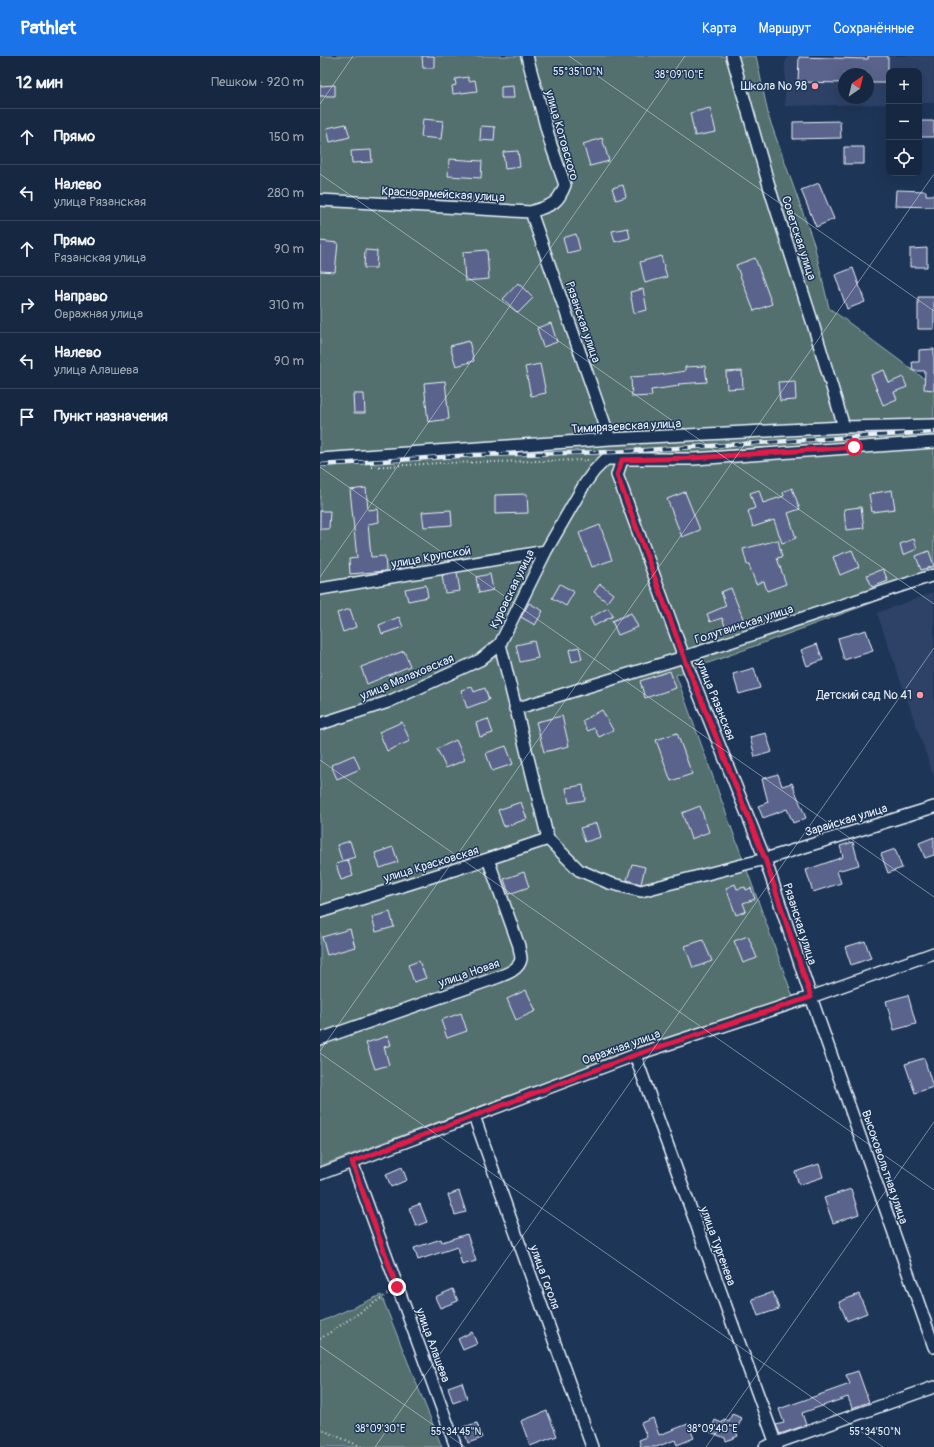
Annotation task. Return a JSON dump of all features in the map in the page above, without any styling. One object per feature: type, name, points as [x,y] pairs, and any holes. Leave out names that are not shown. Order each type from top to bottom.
[{"type":"street","name":"улица Котовского","points":[[527,56],[551,145],[565,186],[560,197]]},
{"type":"street","name":"Советская улица","points":[[732,56],[772,196],[844,427]]},
{"type":"street","name":"Красноармейская улица","points":[[320,200],[531,212],[553,203],[560,197]]},
{"type":"street","name":"Рязанская улица","points":[[531,212],[610,439]]},
{"type":"street","name":"Тимирязевская улица","points":[[320,459],[610,439],[844,427],[934,425]]},
{"type":"street","points":[[606,460],[693,458],[934,442]]},
{"type":"street","name":"Куровская улица","points":[[548,839],[500,644],[546,551],[584,486],[594,471],[606,460]]},
{"type":"street","name":"улица Рязанская","points":[[622,460],[617,475],[684,657],[765,859]]},
{"type":"street","name":"улица Крупской","points":[[320,589],[546,551]]},
{"type":"street","name":"Голутвинская улица","points":[[515,709],[684,657],[934,575]]},
{"type":"street","name":"улица Малаховская","points":[[320,724],[388,702],[480,660],[500,644]]},
{"type":"street","name":"Зарайская улица","points":[[548,839],[579,870],[609,883],[641,891],[765,859],[934,807]]},
{"type":"street","name":"улица Красковская","points":[[320,912],[548,839]]},
{"type":"street","name":"улица Новая","points":[[320,1039],[509,973],[516,967],[521,959],[519,946],[488,859]]},
{"type":"street","name":"Рязанская улица","points":[[765,859],[811,997]]},
{"type":"street","name":"Овражная улица","points":[[320,1174],[635,1055],[811,997],[934,953]]},
{"type":"street","name":"Высоковольтная улица","points":[[811,997],[934,1347]]},
{"type":"street","name":"улица Тургенева","points":[[635,1055],[773,1446]]},
{"type":"street","name":"улица Гоголя","points":[[474,1116],[592,1447]]},
{"type":"street","name":"улица Алашева","points":[[352,1162],[456,1447]]},
{"type":"street","points":[[773,1446],[814,1429],[934,1387]]},
{"type":"path","points":[[370,467],[606,460]]},
{"type":"path","points":[[320,1339],[397,1287]]},
{"type":"path","points":[[320,1429],[362,1447]]},
{"type":"shaded area","name":"Школа № 98","points":[[789,56],[934,56],[934,103],[922,103],[922,68],[886,68],[886,104],[785,106],[785,62]]},
{"type":"shaded area","name":"Детский сад № 41","points":[[934,592],[934,777],[877,613]]},
{"type":"green space","points":[[320,56],[756,56],[769,118],[814,244],[829,308],[934,386],[934,580],[676,675],[793,997],[647,1044],[320,1166]]},
{"type":"green space","points":[[381,1295],[442,1447],[320,1447],[320,1322]]},
{"type":"building","points":[[422,56],[434,56],[434,68],[423,68]]},
{"type":"building","points":[[868,56],[888,56],[886,83],[874,83],[874,68],[838,68],[838,83],[798,82],[799,57],[868,59]]},
{"type":"building","points":[[468,77],[469,81],[475,80],[477,91],[453,94],[452,86],[456,85],[455,79]]},
{"type":"building","points":[[335,85],[335,96],[320,96],[320,86]]},
{"type":"building","points":[[513,86],[514,98],[501,98],[501,87]]},
{"type":"building","points":[[710,108],[716,132],[695,136],[690,113]]},
{"type":"building","points":[[423,119],[443,121],[441,139],[421,137]]},
{"type":"building","points":[[840,121],[841,138],[793,139],[793,122]]},
{"type":"building","points":[[922,121],[934,121],[934,137],[922,137]]},
{"type":"building","points":[[346,124],[350,137],[330,142],[327,128]]},
{"type":"building","points":[[481,126],[495,127],[494,141],[480,140]]},
{"type":"building","points":[[602,138],[609,161],[590,166],[583,144]]},
{"type":"building","points":[[844,147],[864,147],[864,164],[844,164]]},
{"type":"building","points":[[371,150],[372,162],[352,163],[351,151]]},
{"type":"building","points":[[518,151],[520,167],[505,169],[503,152]]},
{"type":"building","points":[[449,159],[482,161],[481,178],[448,176]]},
{"type":"building","points":[[819,183],[834,219],[816,227],[801,190]]},
{"type":"building","points":[[623,185],[626,197],[616,200],[612,188]]},
{"type":"building","points":[[896,190],[926,191],[926,195],[934,195],[934,207],[895,206]]},
{"type":"building","points":[[628,228],[630,238],[615,242],[612,231]]},
{"type":"building","points":[[576,234],[580,250],[567,253],[563,238]]},
{"type":"building","points":[[320,241],[338,243],[335,272],[320,271]]},
{"type":"building","points":[[927,248],[927,267],[910,267],[910,249]]},
{"type":"building","points":[[365,250],[377,251],[376,268],[364,268]]},
{"type":"building","points":[[487,250],[489,279],[465,281],[463,252]]},
{"type":"building","points":[[661,256],[667,277],[645,283],[640,262]]},
{"type":"building","points":[[755,258],[772,304],[754,311],[736,265]]},
{"type":"building","points":[[853,268],[865,302],[847,309],[835,275]]},
{"type":"building","points":[[518,283],[533,298],[518,313],[503,299]]},
{"type":"building","points":[[643,289],[647,310],[634,313],[630,292]]},
{"type":"building","points":[[918,297],[934,297],[934,329],[918,329]]},
{"type":"building","points":[[551,323],[557,342],[543,347],[537,328]]},
{"type":"building","points":[[469,341],[474,361],[456,366],[450,346]]},
{"type":"building","points":[[934,349],[934,390],[924,389],[925,371],[913,371],[912,362],[919,362],[919,350]]},
{"type":"building","points":[[540,364],[546,393],[531,396],[525,367]]},
{"type":"building","points":[[705,366],[707,382],[678,384],[679,386],[651,390],[652,396],[632,397],[631,377],[659,375],[685,371],[685,367]]},
{"type":"building","points":[[884,370],[889,383],[903,377],[907,387],[894,392],[897,399],[883,405],[871,375]]},
{"type":"building","points":[[742,371],[743,388],[727,389],[726,372]]},
{"type":"building","points":[[445,381],[449,419],[428,422],[424,383]]},
{"type":"building","points":[[795,381],[796,400],[780,401],[778,382]]},
{"type":"building","points":[[353,394],[364,394],[365,413],[354,413]]},
{"type":"building","points":[[366,488],[368,510],[378,509],[379,522],[368,524],[371,557],[385,556],[386,571],[350,574],[349,559],[357,558],[350,490]]},
{"type":"building","points":[[792,488],[800,509],[788,513],[796,538],[782,543],[774,520],[753,527],[748,511],[755,508],[750,493],[759,490],[763,503],[784,496],[783,492]]},
{"type":"building","points":[[892,490],[895,509],[872,512],[869,494]]},
{"type":"building","points":[[685,492],[700,530],[682,537],[667,499]]},
{"type":"building","points":[[527,494],[528,513],[495,514],[495,495]]},
{"type":"building","points":[[861,507],[864,528],[846,530],[844,509]]},
{"type":"building","points":[[451,510],[452,525],[424,527],[422,512]]},
{"type":"building","points":[[320,511],[330,511],[329,529],[320,529]]},
{"type":"building","points":[[600,525],[612,560],[592,567],[579,533]]},
{"type":"building","points":[[914,539],[917,549],[903,555],[900,544]]},
{"type":"building","points":[[778,540],[782,557],[777,558],[786,584],[767,591],[764,581],[756,584],[749,565],[747,565],[743,549]]},
{"type":"building","points":[[852,550],[859,567],[840,575],[833,557]]},
{"type":"building","points":[[929,551],[934,566],[921,570],[916,556]]},
{"type":"building","points":[[883,569],[888,581],[872,587],[867,575]]},
{"type":"building","points":[[457,573],[460,591],[445,593],[442,576]]},
{"type":"building","points":[[490,574],[493,590],[479,593],[476,577]]},
{"type":"building","points":[[560,584],[574,592],[566,606],[552,598]]},
{"type":"building","points":[[600,584],[613,594],[607,602],[594,592]]},
{"type":"building","points":[[426,585],[428,597],[408,601],[405,589]]},
{"type":"building","points":[[731,588],[744,621],[726,628],[722,618],[710,622],[707,614],[726,606],[721,592]]},
{"type":"building","points":[[529,603],[543,611],[535,625],[521,617]]},
{"type":"building","points":[[608,608],[613,616],[594,626],[590,618]]},
{"type":"building","points":[[350,609],[356,627],[343,632],[337,613]]},
{"type":"building","points":[[631,613],[638,627],[618,635],[612,621]]},
{"type":"building","points":[[399,617],[403,627],[382,634],[379,625]]},
{"type":"building","points":[[866,630],[873,651],[844,660],[838,638]]},
{"type":"building","points":[[534,641],[538,658],[520,662],[516,645]]},
{"type":"building","points":[[817,644],[823,660],[807,666],[801,650]]},
{"type":"building","points":[[579,647],[582,659],[572,662],[569,650]]},
{"type":"building","points":[[404,651],[410,666],[367,684],[361,667]]},
{"type":"building","points":[[754,668],[760,688],[739,694],[733,674]]},
{"type":"building","points":[[670,671],[676,688],[645,698],[640,681]]},
{"type":"building","points":[[472,687],[474,692],[485,688],[489,700],[467,708],[461,690]]},
{"type":"building","points":[[602,710],[613,730],[599,737],[594,728],[588,731],[582,721]]},
{"type":"building","points":[[562,716],[569,746],[544,752],[536,722]]},
{"type":"building","points":[[488,719],[493,733],[480,737],[476,723]]},
{"type":"building","points":[[402,722],[410,741],[387,751],[379,732]]},
{"type":"building","points":[[677,733],[692,774],[671,781],[656,740]]},
{"type":"building","points":[[766,733],[772,752],[755,757],[750,737]]},
{"type":"building","points":[[456,740],[465,760],[446,768],[437,749]]},
{"type":"building","points":[[506,746],[513,764],[492,771],[486,753]]},
{"type":"building","points":[[354,755],[360,769],[337,779],[331,765]]},
{"type":"building","points":[[778,774],[782,786],[792,783],[806,818],[793,823],[787,809],[763,818],[758,806],[768,802],[762,779]]},
{"type":"building","points":[[583,785],[585,800],[569,803],[566,788]]},
{"type":"building","points":[[521,802],[527,819],[504,827],[498,810]]},
{"type":"building","points":[[700,806],[709,832],[691,839],[682,813]]},
{"type":"building","points":[[597,823],[601,837],[585,842],[580,828]]},
{"type":"building","points":[[934,837],[934,855],[925,858],[919,843]]},
{"type":"building","points":[[350,841],[355,857],[342,861],[337,845]]},
{"type":"building","points":[[853,842],[859,865],[837,871],[841,883],[813,892],[806,870],[843,857],[840,846]]},
{"type":"building","points":[[393,847],[398,862],[380,868],[375,853]]},
{"type":"building","points":[[895,849],[902,868],[888,873],[881,854]]},
{"type":"building","points":[[348,860],[353,876],[341,880],[336,864]]},
{"type":"building","points":[[632,864],[645,867],[641,884],[627,880]]},
{"type":"building","points":[[524,872],[529,887],[509,894],[504,879]]},
{"type":"building","points":[[735,884],[737,889],[745,887],[746,890],[751,888],[755,899],[743,903],[746,911],[736,915],[726,888]]},
{"type":"building","points":[[390,912],[394,927],[376,932],[372,917]]},
{"type":"building","points":[[350,929],[355,947],[327,955],[322,937]]},
{"type":"building","points":[[748,936],[757,958],[743,963],[734,941]]},
{"type":"building","points":[[703,940],[712,961],[693,968],[685,946]]},
{"type":"building","points":[[865,941],[871,958],[851,965],[845,947]]},
{"type":"building","points":[[419,961],[426,978],[414,982],[408,965]]},
{"type":"building","points":[[526,990],[536,1011],[516,1020],[507,999]]},
{"type":"building","points":[[908,995],[916,1024],[894,1030],[886,1001]]},
{"type":"building","points":[[461,1013],[467,1031],[447,1038],[441,1020]]},
{"type":"building","points":[[388,1036],[391,1045],[384,1047],[389,1065],[375,1069],[366,1043]]},
{"type":"building","points":[[924,1058],[933,1087],[915,1093],[905,1064]]},
{"type":"building","points":[[819,1164],[823,1177],[799,1185],[795,1172]]},
{"type":"building","points":[[402,1167],[407,1180],[391,1187],[386,1174]]},
{"type":"building","points":[[851,1189],[859,1214],[833,1223],[824,1198]]},
{"type":"building","points":[[459,1191],[466,1212],[455,1215],[448,1195]]},
{"type":"building","points":[[420,1204],[427,1222],[416,1226],[409,1208]]},
{"type":"building","points":[[467,1234],[476,1261],[462,1265],[457,1247],[418,1260],[414,1248],[441,1239],[442,1242]]},
{"type":"building","points":[[453,1289],[458,1301],[440,1308],[435,1297]]},
{"type":"building","points":[[773,1292],[779,1309],[758,1316],[752,1299]]},
{"type":"building","points":[[859,1294],[867,1313],[847,1321],[839,1302]]},
{"type":"building","points":[[472,1332],[477,1344],[463,1350],[458,1339]]},
{"type":"building","points":[[858,1371],[869,1402],[852,1408],[848,1397],[802,1413],[806,1425],[780,1434],[776,1425],[784,1423],[779,1409],[850,1384],[846,1375]]},
{"type":"building","points":[[462,1382],[467,1398],[453,1403],[448,1387]]},
{"type":"building","points":[[547,1411],[557,1436],[530,1446],[521,1421]]},
{"type":"building","points":[[732,1414],[742,1418],[736,1431],[738,1436],[726,1441],[725,1438],[710,1432],[715,1420],[722,1423],[724,1419],[729,1421]]},
{"type":"building","points":[[653,1418],[659,1435],[688,1424],[694,1438],[677,1445],[675,1440],[656,1447],[641,1447],[639,1440],[647,1437],[641,1423]]},
{"type":"building","points":[[477,1423],[482,1438],[468,1443],[463,1427]]},
{"type":"railway","points":[[320,465],[473,455],[614,452],[934,432]]},
{"type":"place","name":"Школа № 98","points":[[815,86]]},
{"type":"place","name":"Детский сад № 41","points":[[920,695]]},
{"type":"route","points":[[397,1287],[352,1162],[635,1055],[811,997],[765,859],[684,657],[617,475],[622,460],[693,458],[854,447]]}]
